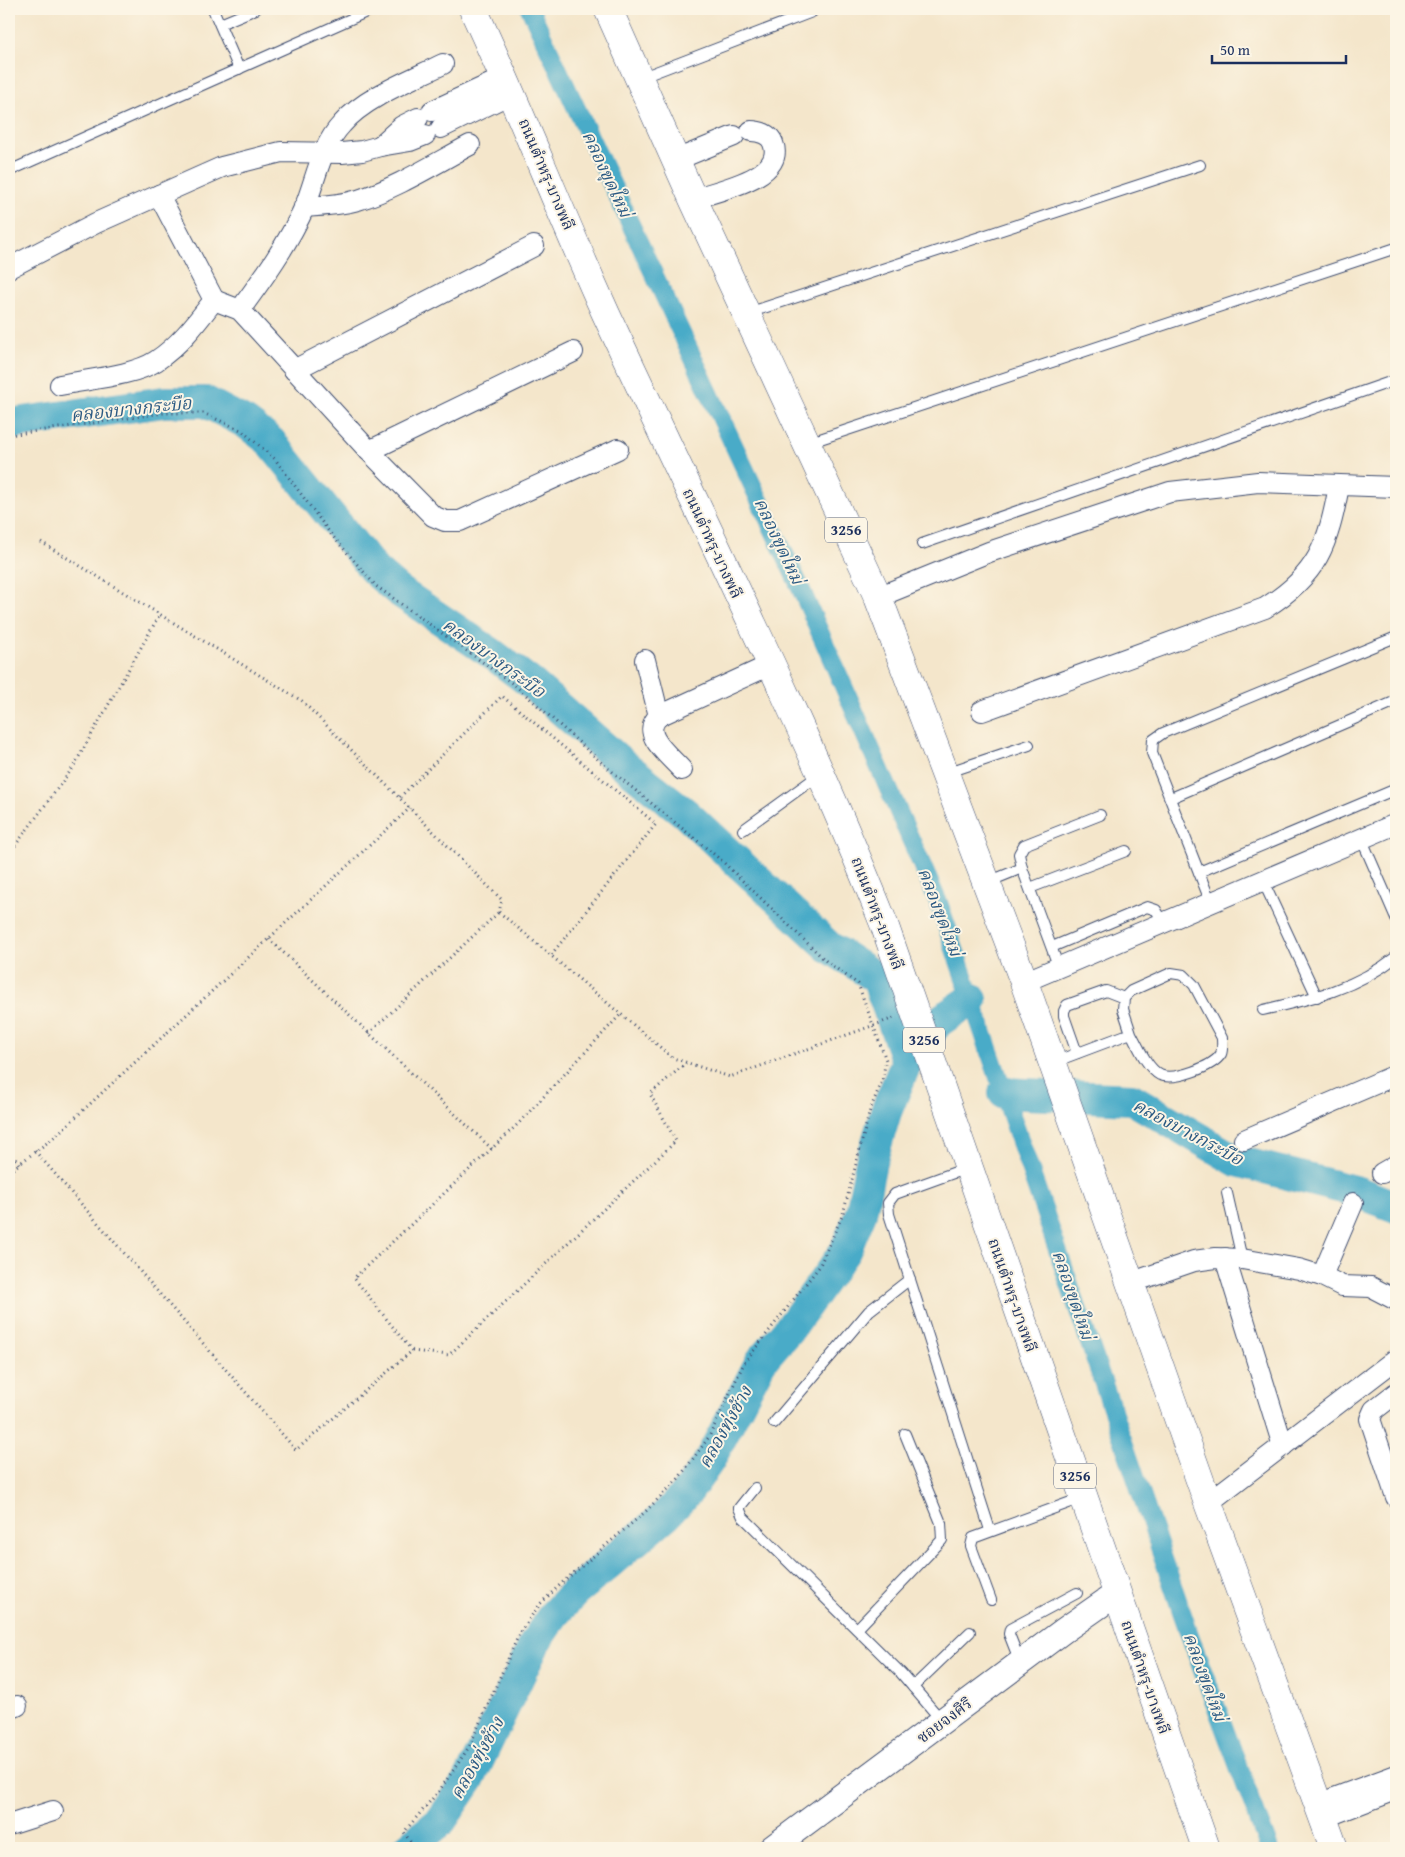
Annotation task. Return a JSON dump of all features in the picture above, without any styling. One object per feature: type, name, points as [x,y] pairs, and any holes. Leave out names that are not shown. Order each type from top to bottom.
[{"type":"main road","name":"ถนนตำหรุ-บางพลี","points":[[473,9],[509,85],[601,302],[855,852],[914,1010],[1206,1848]]},
{"type":"main road","name":"3256","points":[[608,9],[693,199],[878,597],[1024,982],[1061,1060],[1086,1159],[1208,1503],[1334,1848]]},
{"type":"street","points":[[240,310],[279,256],[304,207],[324,153],[341,124],[363,105],[443,64]]},
{"type":"street","points":[[9,268],[96,223],[222,167],[281,152],[362,152],[380,146],[402,126],[429,123],[509,85]]},
{"type":"street","points":[[676,160],[743,134],[761,132],[773,142],[775,152],[770,168],[758,177],[693,199]]},
{"type":"street","points":[[304,207],[336,205],[358,200],[384,189],[470,145]]},
{"type":"street","points":[[159,195],[214,300],[240,310],[369,452],[433,516],[445,521],[460,521],[618,449]]},
{"type":"street","points":[[294,370],[534,246]]},
{"type":"street","points":[[60,385],[137,369],[155,362],[184,339],[214,300]]},
{"type":"street","points":[[369,452],[573,352]]},
{"type":"street","points":[[878,597],[990,552],[1170,492],[1258,482],[1396,487]]},
{"type":"street","points":[[982,711],[1265,608],[1279,599],[1310,571],[1330,531],[1338,486]]},
{"type":"street","points":[[645,660],[659,716]]},
{"type":"street","points":[[682,770],[656,741],[651,732],[653,722],[659,716],[770,665]]},
{"type":"street","points":[[1024,982],[1396,824]]},
{"type":"street","points":[[1244,1140],[1396,1075]]},
{"type":"street","points":[[1322,1276],[1353,1203]]},
{"type":"street","points":[[1130,1282],[1194,1261],[1234,1259],[1322,1276],[1342,1286],[1371,1286],[1396,1300]]},
{"type":"street","points":[[1234,1259],[1283,1446]]},
{"type":"street","points":[[1208,1503],[1396,1359]]},
{"type":"street","points":[[1396,1393],[1374,1410],[1370,1419],[1396,1497]]},
{"type":"street","name":"ซอยจงศิริ","points":[[772,1848],[1020,1663],[1116,1594]]},
{"type":"street","points":[[1320,1811],[1396,1775]]},
{"type":"street","points":[[1320,1811],[1396,1790]]},
{"type":"street","points":[[9,1825],[53,1811]]},
{"type":"lane","points":[[213,9],[239,69]]},
{"type":"lane","points":[[220,24],[256,9]]},
{"type":"lane","points":[[9,171],[373,9]]},
{"type":"lane","points":[[639,78],[812,12]]},
{"type":"lane","points":[[747,314],[1200,165]]},
{"type":"lane","points":[[807,443],[1396,248]]},
{"type":"lane","points":[[922,544],[1396,380]]},
{"type":"lane","points":[[1210,903],[1152,753],[1153,740],[1163,733],[1396,638]]},
{"type":"lane","points":[[1171,798],[1396,701]]},
{"type":"lane","points":[[945,773],[1029,745]]},
{"type":"lane","points":[[743,830],[820,775]]},
{"type":"lane","points":[[1199,872],[1396,789]]},
{"type":"lane","points":[[1059,968],[1022,868],[1019,854],[1024,845],[1100,815]]},
{"type":"lane","points":[[1362,840],[1396,918]]},
{"type":"lane","points":[[1030,888],[1126,851]]},
{"type":"lane","points":[[987,882],[1022,868]]},
{"type":"lane","points":[[1263,882],[1317,997]]},
{"type":"lane","points":[[1052,947],[1147,907],[1156,910],[1164,923]]},
{"type":"lane","points":[[1263,1010],[1317,997],[1364,979],[1396,957]]},
{"type":"lane","points":[[1171,973],[1184,975],[1194,985],[1222,1038],[1223,1046],[1221,1054],[1212,1063],[1178,1077],[1169,1077],[1160,1074],[1152,1068],[1131,1033],[1123,1009],[1124,998],[1131,992],[1171,973]]},
{"type":"lane","points":[[1124,998],[1106,992],[1067,1005],[1064,1010],[1061,1060],[1131,1033]]},
{"type":"lane","points":[[968,1168],[895,1194],[888,1203],[889,1214],[990,1530]]},
{"type":"lane","points":[[1227,1193],[1234,1259]]},
{"type":"lane","points":[[774,1423],[869,1311],[910,1279]]},
{"type":"lane","points":[[857,1629],[942,1540],[941,1522],[905,1434]]},
{"type":"lane","points":[[755,1488],[739,1508],[743,1518],[857,1629],[913,1687],[942,1721]]},
{"type":"lane","points":[[991,1600],[971,1546],[973,1538],[990,1530],[1083,1498]]},
{"type":"lane","points":[[1020,1663],[1009,1634],[1010,1629],[1077,1593]]},
{"type":"lane","points":[[913,1687],[970,1632]]},
{"type":"path","points":[[9,435],[164,413],[203,413],[241,430],[275,459],[330,533],[376,586],[516,686],[603,764],[721,860],[827,962],[858,984],[886,1060],[882,1081],[870,1110],[843,1214],[819,1267],[744,1363],[709,1437],[678,1480],[645,1512],[562,1582],[540,1604],[520,1632],[469,1747],[439,1792],[404,1832],[414,1848]]},
{"type":"path","points":[[42,542],[302,701],[502,900],[500,912],[369,1033]]},
{"type":"path","points":[[9,854],[72,769],[160,614]]},
{"type":"path","points":[[400,798],[502,696],[656,824],[551,955]]},
{"type":"path","points":[[9,1172],[52,1139],[410,808]]},
{"type":"path","points":[[500,912],[673,1058],[730,1077],[914,1010]]},
{"type":"path","points":[[268,938],[492,1149]]},
{"type":"path","points":[[621,1014],[492,1149],[354,1278],[412,1351],[449,1355],[676,1141],[650,1094],[686,1062]]},
{"type":"path","points":[[9,1150],[19,1164]]},
{"type":"path","points":[[35,1152],[296,1450],[412,1351]]},
{"type":"waterway","name":"คลองขุดใหม่","points":[[530,9],[800,587],[939,904],[1193,1645],[1269,1848]]},
{"type":"waterway","name":"คลองบางกระบือ","points":[[9,424],[164,402],[206,402],[246,423],[271,442],[375,571],[397,590],[491,653],[532,684],[624,765],[685,813],[829,947],[877,978],[907,1061]]},
{"type":"waterway","name":"คลองทุ่งช้าง","points":[[408,1848],[441,1821],[470,1778],[537,1639],[554,1614],[575,1592],[667,1514],[689,1490],[709,1461],[761,1361],[793,1324],[845,1251],[861,1213],[871,1162],[886,1112],[907,1061],[938,1022],[972,999]]},
{"type":"waterway","name":"คลองบางกระบือ","points":[[1004,1093],[1132,1099],[1237,1161],[1358,1192],[1396,1207]]}]
